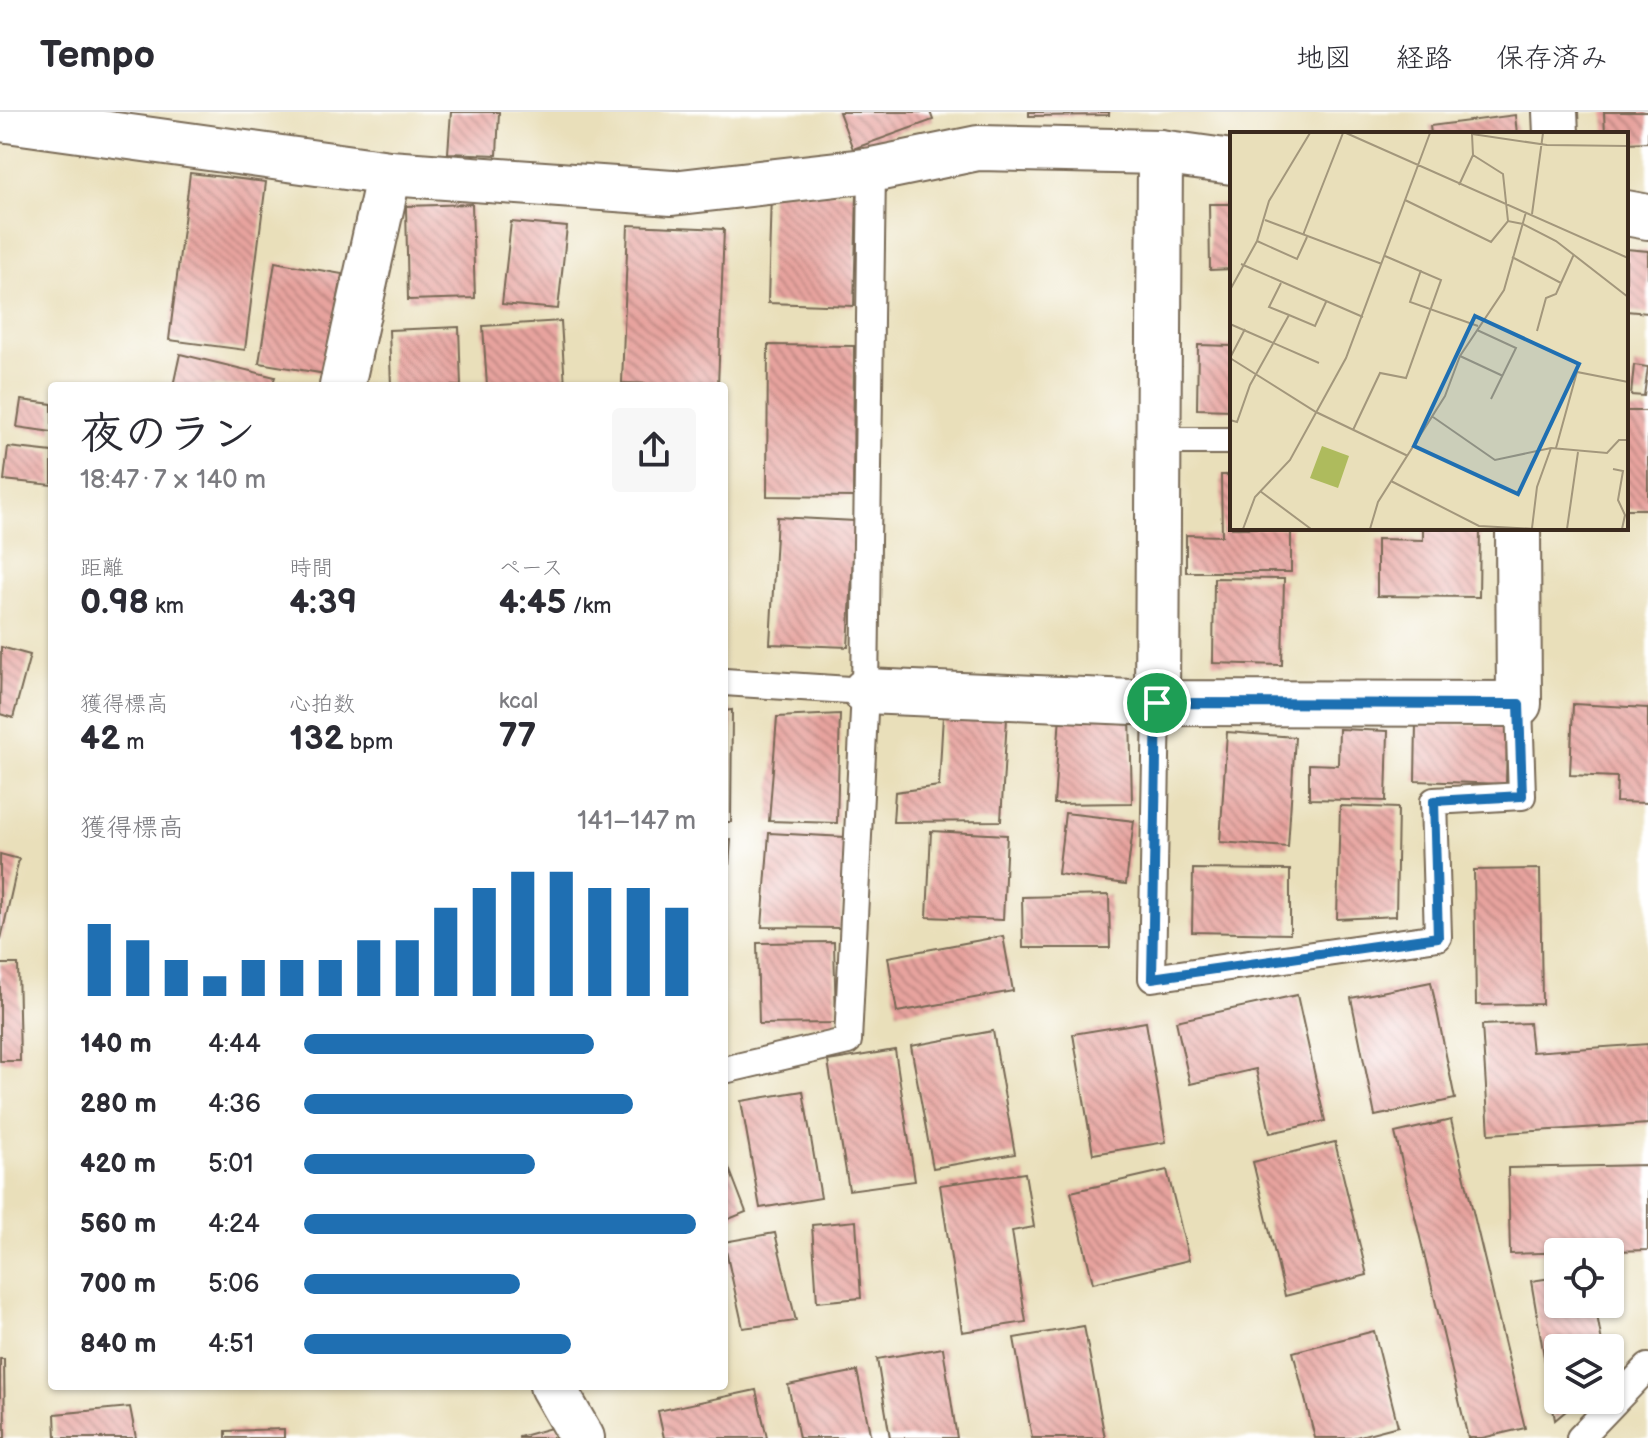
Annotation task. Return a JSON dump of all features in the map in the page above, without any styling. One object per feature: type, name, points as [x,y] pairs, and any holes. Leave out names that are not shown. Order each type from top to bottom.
[{"type":"street","points":[[1555,112],[1556,132]]},
{"type":"street","points":[[0,119],[389,173],[672,193],[872,170],[978,148],[1160,152],[1230,162]]},
{"type":"street","points":[[1157,703],[1160,152]]},
{"type":"street","points":[[343,382],[389,173]]},
{"type":"street","points":[[1628,213],[1648,217]]},
{"type":"street","points":[[865,691],[1157,703],[1519,704],[1518,530]]},
{"type":"street","points":[[554,1390],[582,1438]]},
{"type":"lane","points":[[728,1069],[848,1041],[865,691],[872,170]]},
{"type":"lane","points":[[1158,441],[1230,441]]},
{"type":"lane","points":[[728,682],[865,691]]},
{"type":"lane","points":[[1157,703],[1152,978],[1438,937],[1434,801],[1522,796],[1519,704]]},
{"type":"lane","points":[[1580,1438],[1648,1367]]},
{"type":"building","points":[[451,112],[499,112],[497,155],[448,153]]},
{"type":"building","points":[[839,112],[930,112],[933,120],[853,149]]},
{"type":"building","points":[[1029,112],[1109,112],[1109,115],[1029,116]]},
{"type":"building","points":[[1604,112],[1648,112],[1648,142],[1628,143],[1628,132],[1605,132]]},
{"type":"building","points":[[1515,115],[1517,132],[1431,132],[1430,126]]},
{"type":"building","points":[[190,173],[266,182],[245,350],[169,340]]},
{"type":"building","points":[[771,191],[857,193],[854,306],[768,303]]},
{"type":"building","points":[[472,204],[475,298],[408,300],[406,206]]},
{"type":"building","points":[[1209,204],[1230,204],[1230,269],[1210,270]]},
{"type":"building","points":[[511,222],[567,227],[558,309],[502,304]]},
{"type":"building","points":[[628,225],[724,229],[718,382],[622,382]]},
{"type":"building","points":[[1628,249],[1648,251],[1648,313],[1628,311]]},
{"type":"building","points":[[275,262],[342,274],[326,374],[259,363]]},
{"type":"building","points":[[561,321],[565,382],[487,382],[483,326]]},
{"type":"building","points":[[459,327],[461,382],[391,382],[389,330]]},
{"type":"building","points":[[768,345],[854,346],[853,497],[767,496]]},
{"type":"building","points":[[1198,345],[1230,346],[1230,410],[1197,409]]},
{"type":"building","points":[[180,354],[275,377],[273,382],[174,382]]},
{"type":"building","points":[[1634,365],[1648,367],[1644,396],[1631,395]]},
{"type":"building","points":[[21,400],[48,403],[48,431],[17,427]]},
{"type":"building","points":[[1628,411],[1648,411],[1648,509],[1628,509]]},
{"type":"building","points":[[8,447],[48,452],[48,485],[4,480]]},
{"type":"building","points":[[1221,475],[1230,475],[1230,530],[1291,530],[1291,572],[1186,572],[1186,535],[1222,536]]},
{"type":"building","points":[[777,517],[855,521],[848,647],[770,644]]},
{"type":"building","points":[[1423,530],[1480,530],[1479,597],[1377,596],[1377,539],[1423,540]]},
{"type":"building","points":[[1214,578],[1284,579],[1282,665],[1213,663]]},
{"type":"building","points":[[1,647],[30,655],[13,718],[0,714]]},
{"type":"building","points":[[1573,704],[1648,708],[1648,803],[1616,802],[1617,777],[1570,775]]},
{"type":"building","points":[[728,710],[732,710],[731,822],[728,822]]},
{"type":"building","points":[[840,714],[837,823],[769,821],[777,717]]},
{"type":"building","points":[[1130,714],[1132,803],[1054,804],[1060,715]]},
{"type":"building","points":[[943,715],[1007,718],[1001,821],[893,822],[895,792],[939,786]]},
{"type":"building","points":[[1416,723],[1507,726],[1506,784],[1415,781]]},
{"type":"building","points":[[1339,729],[1388,731],[1386,801],[1309,799],[1309,764],[1338,765]]},
{"type":"building","points":[[1227,732],[1295,737],[1288,847],[1220,842]]},
{"type":"building","points":[[1340,806],[1398,808],[1396,916],[1337,919]]},
{"type":"building","points":[[1065,813],[1134,821],[1126,884],[1058,874]]},
{"type":"building","points":[[931,831],[1007,835],[1003,920],[927,917]]},
{"type":"building","points":[[769,833],[845,837],[840,928],[762,927]]},
{"type":"building","points":[[728,840],[731,840],[728,878]]},
{"type":"building","points":[[0,854],[19,859],[1,939],[0,939]]},
{"type":"building","points":[[1193,869],[1290,870],[1290,934],[1192,932]]},
{"type":"building","points":[[1540,869],[1542,1004],[1476,1005],[1474,870]]},
{"type":"building","points":[[1109,895],[1110,948],[1023,948],[1022,897]]},
{"type":"building","points":[[1003,936],[1013,991],[897,1012],[888,957]]},
{"type":"building","points":[[834,942],[836,1023],[759,1024],[757,943]]},
{"type":"building","points":[[0,964],[18,964],[20,1061],[0,1061]]},
{"type":"building","points":[[1431,982],[1455,1099],[1375,1116],[1351,998]]},
{"type":"building","points":[[1297,995],[1325,1121],[1270,1133],[1256,1069],[1190,1084],[1176,1021]]},
{"type":"building","points":[[1146,1022],[1166,1142],[1093,1154],[1073,1034]]},
{"type":"building","points":[[1529,1023],[1532,1052],[1648,1044],[1648,1124],[1489,1134],[1482,1025]]},
{"type":"building","points":[[993,1031],[1015,1154],[933,1168],[911,1046]]},
{"type":"building","points":[[895,1050],[915,1181],[849,1190],[828,1061]]},
{"type":"building","points":[[803,1091],[821,1198],[760,1208],[741,1101]]},
{"type":"building","points":[[1451,1120],[1525,1428],[1482,1438],[1468,1438],[1395,1133]]},
{"type":"building","points":[[1335,1142],[1367,1275],[1285,1296],[1253,1162]]},
{"type":"building","points":[[728,1165],[746,1212],[728,1219]]},
{"type":"building","points":[[1648,1165],[1648,1250],[1624,1251],[1624,1238],[1544,1238],[1544,1253],[1510,1254],[1508,1168]]},
{"type":"building","points":[[1167,1170],[1189,1260],[1093,1283],[1071,1192]]},
{"type":"building","points":[[1025,1173],[1034,1227],[1012,1231],[1026,1322],[962,1332],[940,1185]]},
{"type":"building","points":[[856,1221],[861,1298],[817,1302],[812,1225]]},
{"type":"building","points":[[775,1233],[796,1321],[743,1328],[728,1260],[728,1241]]},
{"type":"building","points":[[1544,1279],[1544,1318],[1598,1318],[1600,1334],[1544,1334],[1544,1356],[1531,1281]]},
{"type":"building","points":[[1084,1326],[1105,1438],[1032,1438],[1014,1338]]},
{"type":"building","points":[[1374,1331],[1398,1426],[1352,1438],[1315,1438],[1293,1352]]},
{"type":"building","points":[[943,1348],[957,1438],[890,1438],[877,1359]]},
{"type":"building","points":[[0,1359],[4,1359],[5,1438],[0,1438]]},
{"type":"building","points":[[857,1371],[871,1438],[799,1438],[788,1385]]},
{"type":"building","points":[[756,1390],[767,1438],[664,1438],[658,1411]]},
{"type":"building","points":[[130,1407],[136,1438],[56,1438],[55,1414]]},
{"type":"building","points":[[558,1426],[562,1438],[519,1438],[519,1437]]},
{"type":"building","points":[[284,1429],[284,1438],[226,1438],[226,1431]]},
{"type":"route","points":[[1157,703],[1519,704],[1522,796],[1434,801],[1438,937],[1152,978],[1157,703]]}]
